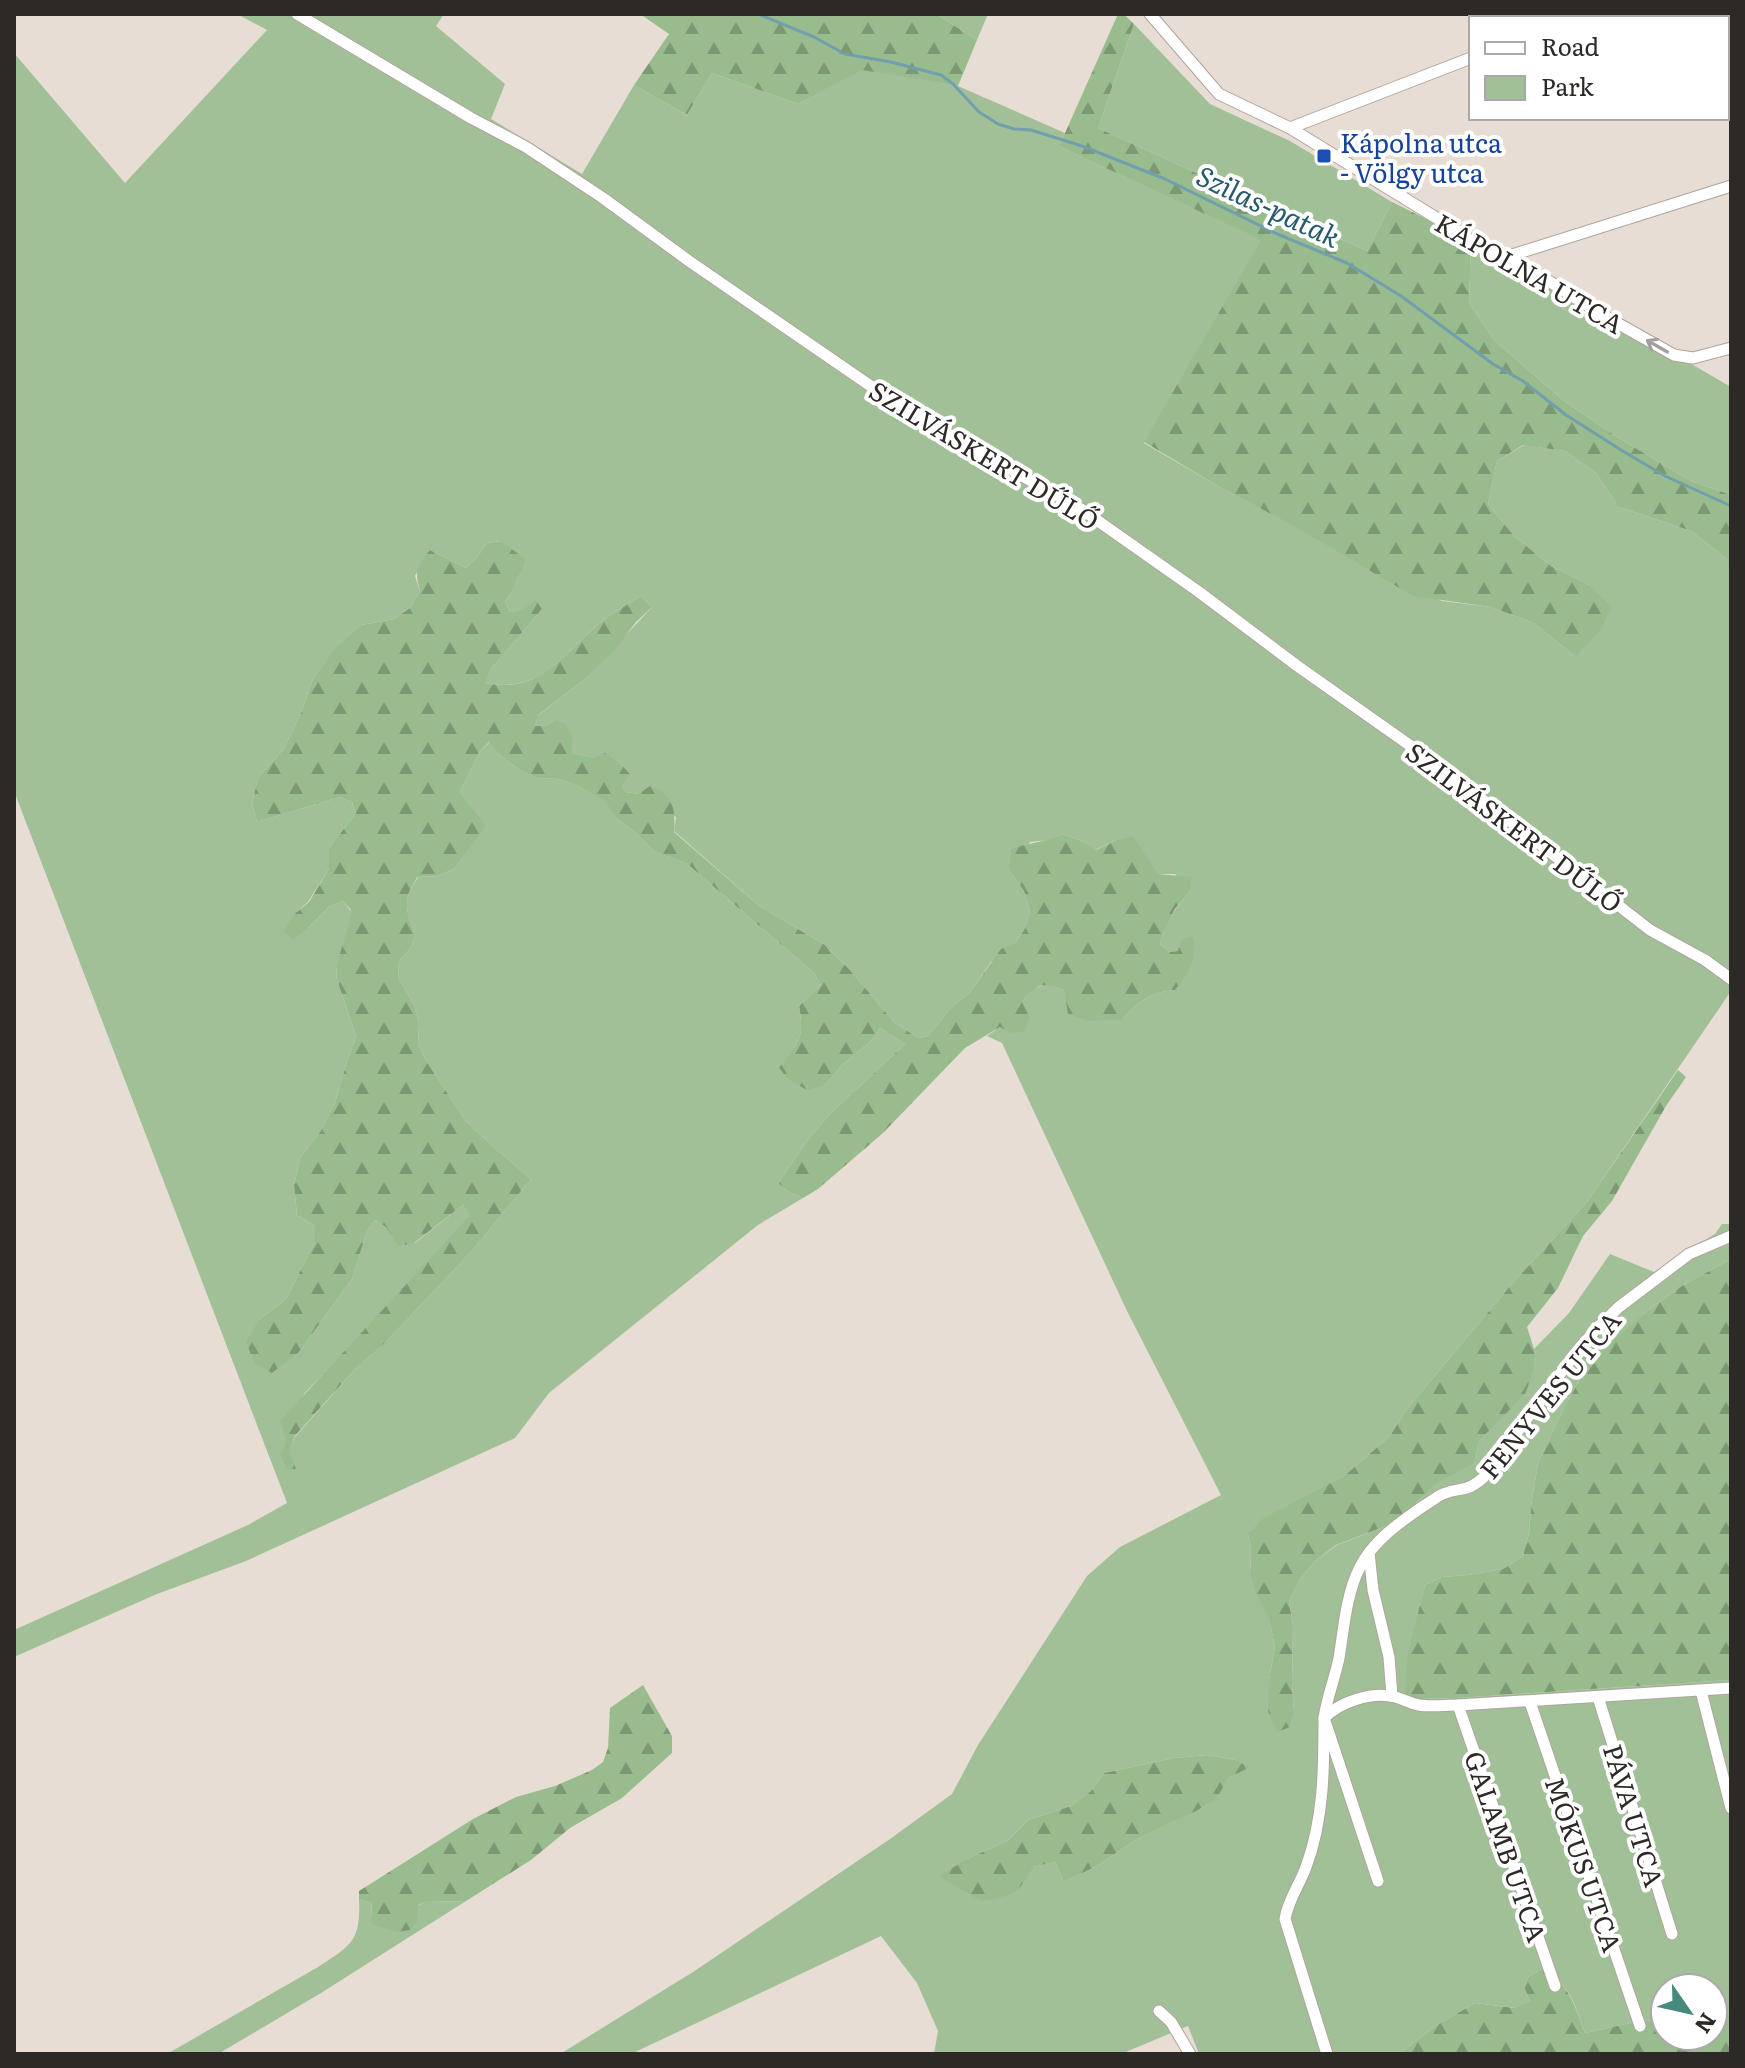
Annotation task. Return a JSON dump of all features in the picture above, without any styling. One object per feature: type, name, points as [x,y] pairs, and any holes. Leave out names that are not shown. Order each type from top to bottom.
[{"type":"street","name":"SZILVÁSKERT DŰLŐ","points":[[297,14],[471,118],[526,147],[907,411],[1100,522],[1442,768],[1650,930],[1705,960],[1731,979]]},
{"type":"street","name":"KÁPOLNA UTCA","points":[[1150,14],[1219,94],[1290,128],[1489,253],[1499,257],[1509,256],[1601,314],[1674,355],[1693,358],[1731,348]]},
{"type":"street","points":[[1290,128],[1469,59]]},
{"type":"street","points":[[1509,256],[1731,186]]},
{"type":"street","name":"FENYVES UTCA","points":[[1327,2054],[1285,1919],[1315,1834],[1323,1793],[1327,1696],[1339,1658],[1353,1584],[1360,1567],[1390,1531],[1423,1507],[1444,1493],[1472,1487],[1483,1478],[1574,1355],[1619,1307],[1689,1254],[1731,1236]]},
{"type":"street","points":[[1369,1553],[1373,1590],[1389,1657],[1392,1696]]},
{"type":"street","points":[[1378,1881],[1324,1718],[1341,1705],[1367,1697],[1392,1696],[1418,1705],[1458,1705],[1731,1688]]},
{"type":"street","points":[[1701,1691],[1731,1808]]},
{"type":"street","name":"PÁVA UTCA","points":[[1598,1697],[1672,1934]]},
{"type":"street","name":"MÓKUS UTCA","points":[[1530,1702],[1640,2026]]},
{"type":"street","name":"GALAMB UTCA","points":[[1458,1705],[1555,1986]]},
{"type":"street","points":[[1159,2011],[1171,2022],[1190,2054]]},
{"type":"green space","points":[[237,14],[444,14],[436,26],[505,84],[491,119],[582,174],[634,85],[687,115],[712,73],[798,104],[862,69],[958,86],[1065,133],[1058,146],[1262,240],[1144,443],[1218,486],[1442,601],[1491,607],[1534,623],[1576,657],[1589,585],[1551,566],[1514,536],[1488,504],[1497,461],[1524,445],[1565,451],[1596,473],[1619,507],[1691,531],[1726,558],[1731,576],[1731,991],[1587,1202],[1511,1285],[1406,1410],[1390,1436],[1344,1476],[1248,1534],[1250,1576],[1269,1617],[1275,1647],[1269,1680],[1294,1711],[1293,1626],[1289,1601],[1300,1579],[1315,1561],[1337,1545],[1402,1520],[1440,1480],[1474,1464],[1479,1441],[1534,1370],[1534,1349],[1569,1313],[1610,1254],[1654,1272],[1715,1234],[1722,1224],[1731,1224],[1731,1259],[1680,1287],[1645,1313],[1578,1382],[1538,1463],[1523,1556],[1503,1569],[1442,1577],[1425,1585],[1407,1703],[1421,1699],[1731,1680],[1731,2015],[1729,1972],[1649,1972],[1649,2021],[1585,2033],[1571,1997],[1545,1967],[1528,1977],[1524,1987],[1530,2001],[1516,2008],[1475,2003],[1437,2025],[1399,2054],[1199,2054],[1188,2026],[1121,2054],[934,2054],[938,2031],[917,1983],[881,1936],[631,2054],[560,2054],[693,1972],[952,1794],[978,1745],[1087,1576],[1120,1547],[1221,1495],[1127,1311],[1002,1043],[987,1036],[1000,1027],[1031,989],[1048,984],[1122,1020],[1145,999],[1175,990],[1178,951],[1169,952],[1160,944],[1172,916],[1190,891],[1175,874],[1158,874],[1116,840],[1095,850],[1080,840],[1062,834],[1050,840],[1030,842],[1009,870],[1024,891],[1030,912],[1024,930],[1015,943],[991,962],[970,992],[951,1008],[928,1036],[918,1038],[894,1022],[825,945],[758,905],[674,831],[676,817],[638,794],[626,792],[622,786],[629,773],[621,764],[572,753],[555,720],[545,726],[533,726],[537,716],[585,679],[652,607],[641,596],[609,616],[540,675],[506,685],[484,683],[491,669],[542,609],[510,612],[505,602],[522,571],[512,550],[500,541],[487,543],[466,568],[430,550],[415,576],[420,591],[410,608],[394,619],[361,625],[336,648],[313,679],[283,750],[258,778],[252,803],[257,822],[340,797],[352,802],[356,813],[329,848],[329,869],[308,902],[293,915],[308,928],[330,906],[343,901],[351,911],[350,924],[336,966],[337,980],[356,1036],[335,1103],[320,1132],[300,1158],[294,1185],[297,1215],[315,1226],[315,1242],[286,1299],[259,1320],[299,1352],[352,1279],[367,1231],[375,1220],[415,1243],[463,1205],[471,1215],[304,1394],[290,1451],[294,1438],[356,1368],[383,1345],[471,1252],[531,1179],[466,1121],[426,1061],[418,1043],[419,1023],[414,1005],[398,977],[399,961],[413,943],[414,931],[407,901],[418,877],[437,876],[454,869],[485,826],[460,792],[480,751],[490,742],[501,756],[520,770],[537,778],[558,779],[578,786],[606,801],[617,819],[655,852],[686,863],[814,973],[821,985],[799,1006],[800,1034],[780,1068],[824,1086],[843,1064],[872,1040],[880,1028],[905,1044],[831,1113],[778,1183],[803,1198],[758,1225],[549,1393],[515,1438],[246,1561],[157,1594],[14,1657],[14,1630],[248,1525],[287,1503],[14,791],[14,53],[125,183],[267,30]],"holes":[[[1208,1755],[1235,1760],[1249,1767],[1229,1778],[1215,1799],[1137,1839],[1097,1866],[1064,1882],[1055,1862],[1033,1867],[967,1859],[1007,1841],[1028,1820],[1071,1806],[1091,1791],[1104,1773],[1174,1758]]]},
{"type":"green space","points":[[640,14],[936,14],[977,40],[958,86],[862,70],[798,104],[712,73],[687,115],[634,85],[669,34]]},
{"type":"green space","points":[[936,14],[988,14],[977,40]]},
{"type":"green space","points":[[1118,14],[1124,14],[1134,24],[1098,128],[1367,251],[1392,202],[1471,241],[1469,303],[1494,340],[1564,401],[1617,437],[1691,481],[1731,495],[1731,576],[1726,558],[1691,531],[1619,507],[1596,473],[1565,451],[1523,445],[1497,461],[1488,504],[1514,536],[1551,566],[1589,585],[1612,607],[1601,629],[1576,657],[1534,623],[1491,607],[1413,596],[1144,442],[1261,240],[1058,146]]},
{"type":"green space","points":[[1134,24],[1210,104],[1290,141],[1392,202],[1367,251],[1098,128]]},
{"type":"green space","points":[[1471,241],[1521,265],[1731,387],[1731,495],[1691,481],[1617,437],[1564,401],[1494,340],[1469,303]]},
{"type":"green space","points":[[501,541],[525,559],[505,602],[510,612],[522,610],[536,600],[542,609],[491,669],[485,683],[506,685],[540,675],[609,616],[641,596],[652,607],[585,679],[538,715],[534,726],[545,726],[555,720],[566,724],[573,739],[572,753],[595,758],[605,753],[630,774],[622,786],[626,792],[638,794],[650,786],[664,793],[673,809],[674,832],[758,905],[825,945],[894,1022],[918,1038],[928,1036],[951,1008],[970,992],[1001,949],[1015,943],[1024,930],[1030,912],[1024,891],[1009,870],[1011,849],[1017,847],[1062,834],[1096,850],[1133,836],[1158,874],[1192,877],[1190,891],[1175,909],[1160,944],[1169,952],[1178,951],[1181,940],[1192,936],[1194,958],[1175,990],[1145,999],[1122,1020],[1089,1021],[1068,1014],[1064,990],[1045,985],[1035,988],[1022,1002],[1030,1018],[1024,1032],[1011,1033],[1000,1027],[965,1048],[883,1133],[818,1189],[803,1198],[778,1183],[831,1113],[905,1044],[880,1028],[872,1040],[843,1064],[824,1086],[807,1090],[788,1079],[779,1068],[800,1034],[799,1006],[821,985],[814,973],[686,863],[655,852],[617,819],[605,801],[578,786],[558,779],[537,778],[520,770],[489,742],[480,751],[460,792],[486,826],[454,869],[437,876],[417,877],[407,901],[414,931],[413,943],[399,961],[398,977],[414,1005],[419,1023],[418,1043],[426,1061],[466,1121],[531,1179],[471,1252],[383,1345],[356,1368],[294,1437],[290,1451],[296,1469],[287,1469],[280,1455],[287,1442],[280,1421],[470,1215],[463,1205],[414,1243],[398,1246],[386,1227],[375,1220],[367,1231],[352,1279],[299,1352],[272,1373],[254,1363],[246,1341],[259,1320],[286,1299],[315,1242],[315,1226],[297,1215],[294,1185],[300,1158],[320,1132],[335,1103],[356,1036],[337,980],[336,966],[351,910],[343,901],[330,906],[293,940],[284,931],[293,915],[309,902],[329,869],[329,848],[356,813],[352,802],[340,797],[257,822],[252,803],[258,778],[283,750],[313,679],[336,647],[361,625],[394,619],[410,608],[420,591],[418,569],[430,550],[466,568],[487,543]]},
{"type":"green space","points":[[1678,1070],[1686,1077],[1612,1201],[1583,1236],[1558,1288],[1527,1327],[1534,1349],[1534,1370],[1525,1394],[1479,1441],[1474,1464],[1440,1481],[1402,1520],[1336,1545],[1315,1561],[1300,1579],[1289,1601],[1293,1626],[1294,1711],[1290,1727],[1277,1732],[1268,1711],[1275,1647],[1269,1618],[1250,1576],[1248,1534],[1262,1519],[1344,1476],[1390,1436],[1406,1410],[1511,1285],[1587,1202]]},
{"type":"green space","points":[[1731,1259],[1731,1680],[1421,1699],[1406,1703],[1407,1658],[1425,1585],[1442,1577],[1503,1569],[1523,1556],[1538,1463],[1578,1382],[1613,1341],[1645,1313],[1680,1287]]},
{"type":"green space","points":[[643,1685],[672,1736],[672,1753],[622,1798],[570,1828],[531,1860],[466,1901],[425,1902],[418,1905],[417,1922],[410,1930],[398,1932],[373,1925],[372,1903],[359,1900],[359,1891],[473,1819],[516,1797],[555,1786],[592,1770],[603,1762],[608,1748],[610,1708]]},
{"type":"green space","points":[[1208,1755],[1235,1760],[1250,1767],[1229,1778],[1216,1799],[1137,1839],[1097,1866],[1064,1882],[1055,1862],[1033,1867],[1023,1884],[1013,1893],[981,1901],[939,1876],[1007,1841],[1028,1820],[1071,1806],[1091,1791],[1104,1773],[1174,1758]]},
{"type":"green space","points":[[359,1900],[372,1903],[371,1918],[417,1922],[417,1906],[425,1902],[466,1901],[218,2054],[167,2054],[346,1948],[358,1925]]},
{"type":"green space","points":[[1545,1967],[1570,1997],[1585,2033],[1649,2021],[1649,2052],[1729,2052],[1731,2015],[1731,2054],[1399,2054],[1437,2025],[1475,2003],[1515,2008],[1530,2001],[1524,1987],[1528,1977]]},
{"type":"waterway","name":"Szilas-patak","points":[[758,14],[814,37],[845,54],[941,75],[979,112],[998,124],[1031,130],[1082,146],[1165,179],[1275,233],[1347,263],[1401,296],[1493,364],[1523,381],[1566,415],[1621,450],[1665,476],[1731,506]]},
{"type":"place","name":"Kápolna utca - Völgy utca","points":[[1324,156]]}]
